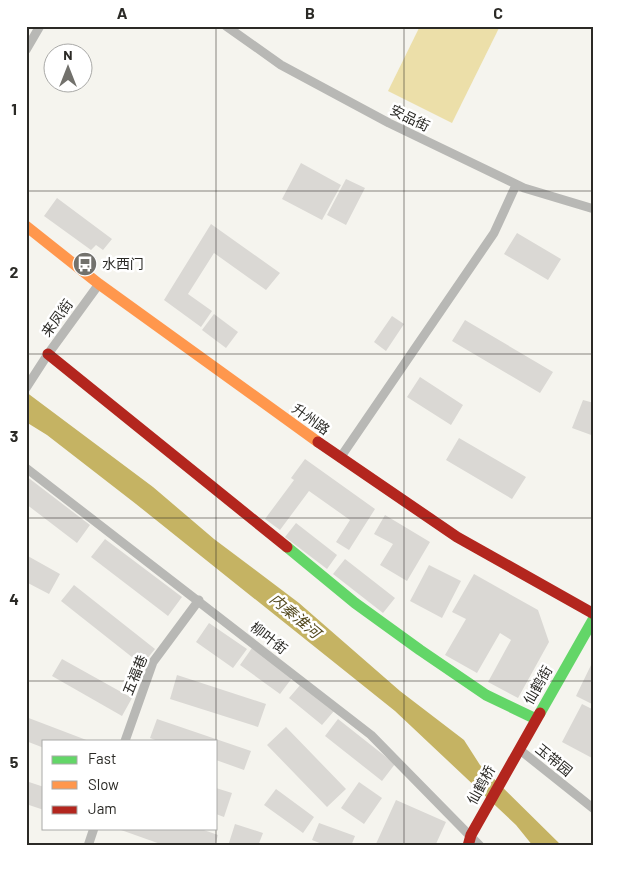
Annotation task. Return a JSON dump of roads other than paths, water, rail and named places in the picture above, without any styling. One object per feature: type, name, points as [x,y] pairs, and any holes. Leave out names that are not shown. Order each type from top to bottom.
[{"type":"street","points":[[26,50],[40,26]]},
{"type":"street","name":"安品街","points":[[226,26],[289,69],[389,124],[516,185],[594,209]]},
{"type":"street","points":[[340,458],[494,233],[516,185]]},
{"type":"street","name":"升州路","points":[[26,226],[99,284],[340,458],[457,538],[594,614]]},
{"type":"street","name":"来凤街","points":[[26,388],[48,354],[99,284]]},
{"type":"street","points":[[48,354],[355,603],[486,695],[536,719]]},
{"type":"street","name":"柳叶街","points":[[26,468],[371,735],[469,841],[480,846]]},
{"type":"street","name":"五福巷","points":[[125,740],[153,662],[199,600]]},
{"type":"street","name":"仙鹤街","points":[[509,766],[520,750],[594,618]]},
{"type":"street","name":"玉带园","points":[[520,750],[593,807]]},
{"type":"street","name":"仙鹤桥","points":[[469,841],[509,766]]},
{"type":"street","points":[[88,846],[93,830]]},
{"type":"water","name":"内秦淮河","points":[[26,392],[153,487],[214,539],[299,603],[400,691],[464,740],[480,765],[562,846],[533,846],[516,825],[395,711],[136,504],[47,435],[26,422]]},
{"type":"place","name":"水西门","points":[[85,264]]}]
